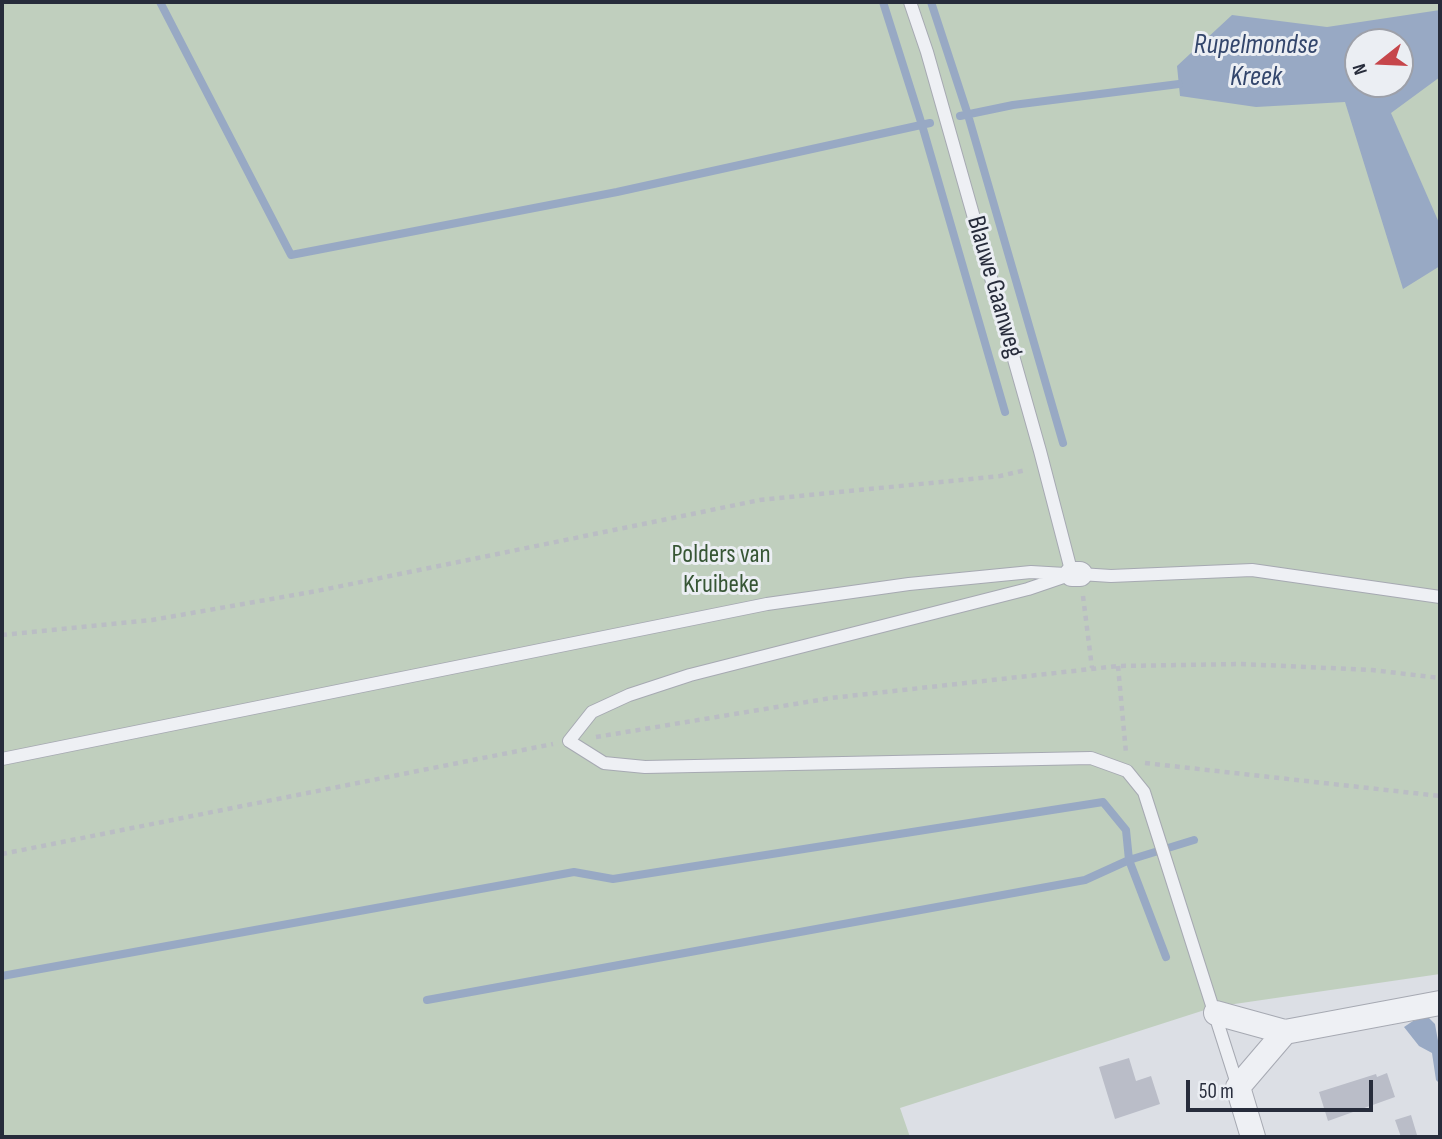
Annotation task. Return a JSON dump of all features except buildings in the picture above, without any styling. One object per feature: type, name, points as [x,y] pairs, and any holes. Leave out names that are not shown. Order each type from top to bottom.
[{"type":"street","points":[[1216,1013],[1285,1032],[1440,1003]]},
{"type":"street","points":[[1253,1137],[1238,1087],[1285,1032]]},
{"type":"lane","name":"Blauwe Gaanweg","points":[[910,2],[927,52],[1076,574]]},
{"type":"lane","points":[[2,758],[767,604],[909,584],[1018,573],[1111,576],[1252,570],[1440,597]]},
{"type":"lane","points":[[1076,574],[1028,589],[690,675],[629,695],[592,712],[569,741],[604,763],[645,767],[1091,758],[1127,771],[1143,792],[1238,1087]]},
{"type":"path","points":[[2,635],[152,620],[317,591],[760,500],[1000,476],[1044,466]]},
{"type":"path","points":[[1076,574],[1092,668]]},
{"type":"path","points":[[2,854],[569,741],[831,698],[1118,666],[1241,664],[1372,670],[1440,678]]},
{"type":"path","points":[[1118,666],[1127,771]]},
{"type":"path","points":[[1127,771],[1137,762],[1440,796]]},
{"type":"green space","name":"Polders van Kruibeke","points":[[2,2],[1440,2],[1440,974],[1214,1007],[900,1108],[910,1137],[2,1137]]},
{"type":"water","name":"Rupelmondse Kreek","points":[[1440,10],[1440,77],[1414,96],[1414,28],[1344,28],[1344,98],[1411,98],[1391,113],[1440,225],[1440,266],[1403,289],[1345,102],[1256,107],[1180,96],[1177,66],[1232,15],[1327,27]]},
{"type":"water","points":[[1429,1018],[1435,1024],[1440,1052],[1440,1084],[1436,1080],[1432,1053],[1419,1046],[1404,1027]]},
{"type":"waterway","points":[[160,2],[291,255],[617,192],[930,123]]},
{"type":"waterway","points":[[883,2],[922,125],[1005,412]]},
{"type":"waterway","points":[[931,2],[968,115],[1063,443]]},
{"type":"waterway","points":[[960,116],[1013,105],[1179,84]]},
{"type":"waterway","points":[[2,976],[574,872],[613,879],[1103,802],[1126,830],[1129,860],[1085,880],[427,1000]]},
{"type":"waterway","points":[[1166,957],[1129,860],[1194,840]]}]
